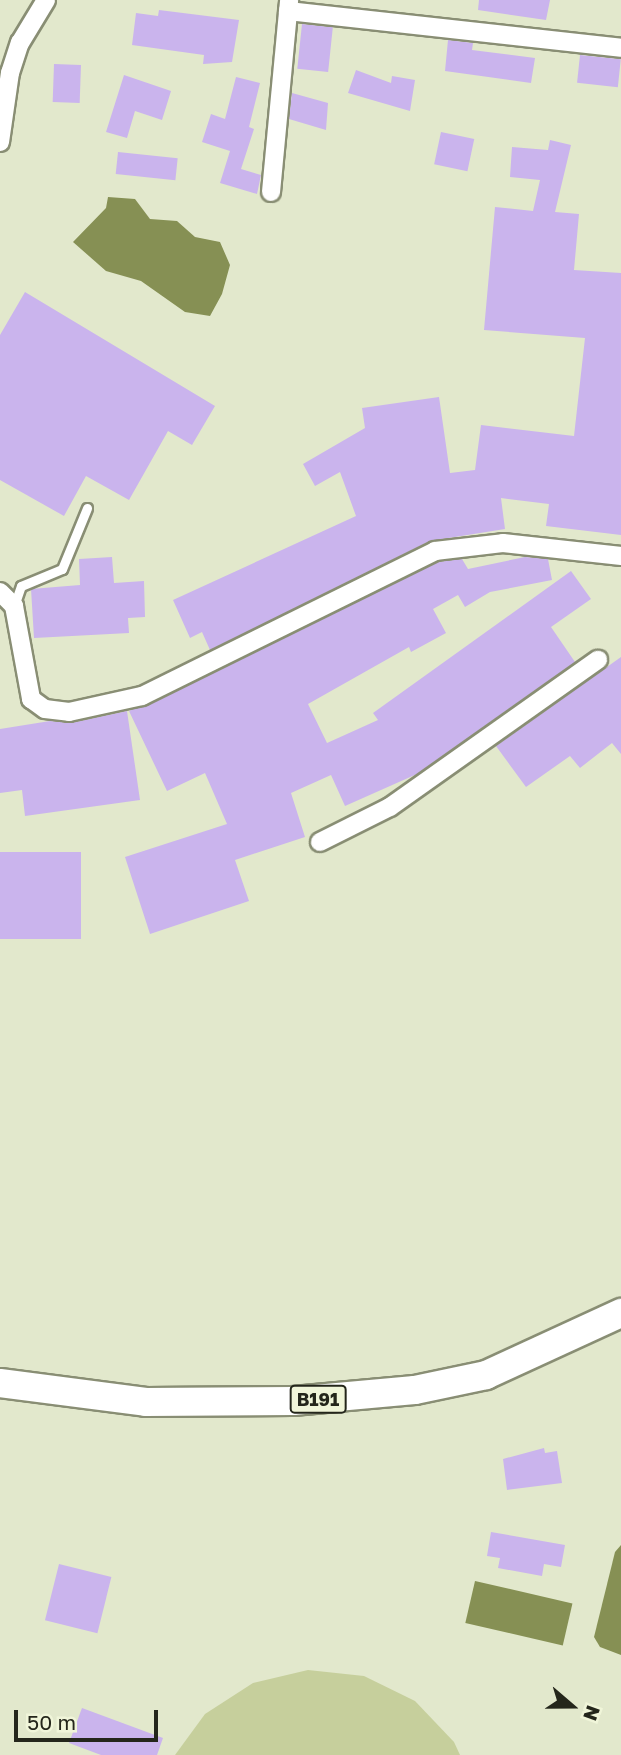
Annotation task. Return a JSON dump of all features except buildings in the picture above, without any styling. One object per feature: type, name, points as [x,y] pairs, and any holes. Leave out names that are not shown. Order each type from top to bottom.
[{"type":"main road","name":"B191","points":[[0,1383],[146,1402],[293,1401],[415,1390],[486,1375],[621,1313]]},
{"type":"street","points":[[0,142],[10,73],[20,43],[46,0]]},
{"type":"street","points":[[271,192],[289,6],[621,48]]},
{"type":"street","points":[[0,592],[14,606],[31,699],[45,709],[69,712],[142,696],[435,551],[503,543],[621,556]]},
{"type":"street","points":[[320,842],[390,807],[598,660]]},
{"type":"lane","points":[[14,606],[22,586],[62,569],[86,508]]},
{"type":"shaded area","points":[[108,197],[135,199],[150,219],[177,221],[195,237],[220,242],[230,265],[222,294],[210,316],[185,312],[141,281],[106,271],[73,242],[106,208]]},
{"type":"shaded area","points":[[621,1545],[621,1655],[600,1647],[594,1637],[615,1552]]},
{"type":"shaded area","points":[[475,1581],[572,1603],[563,1645],[465,1623]]},
{"type":"shaded area","points":[[308,1670],[364,1676],[415,1701],[454,1742],[460,1755],[175,1755],[205,1714],[253,1683]]}]
